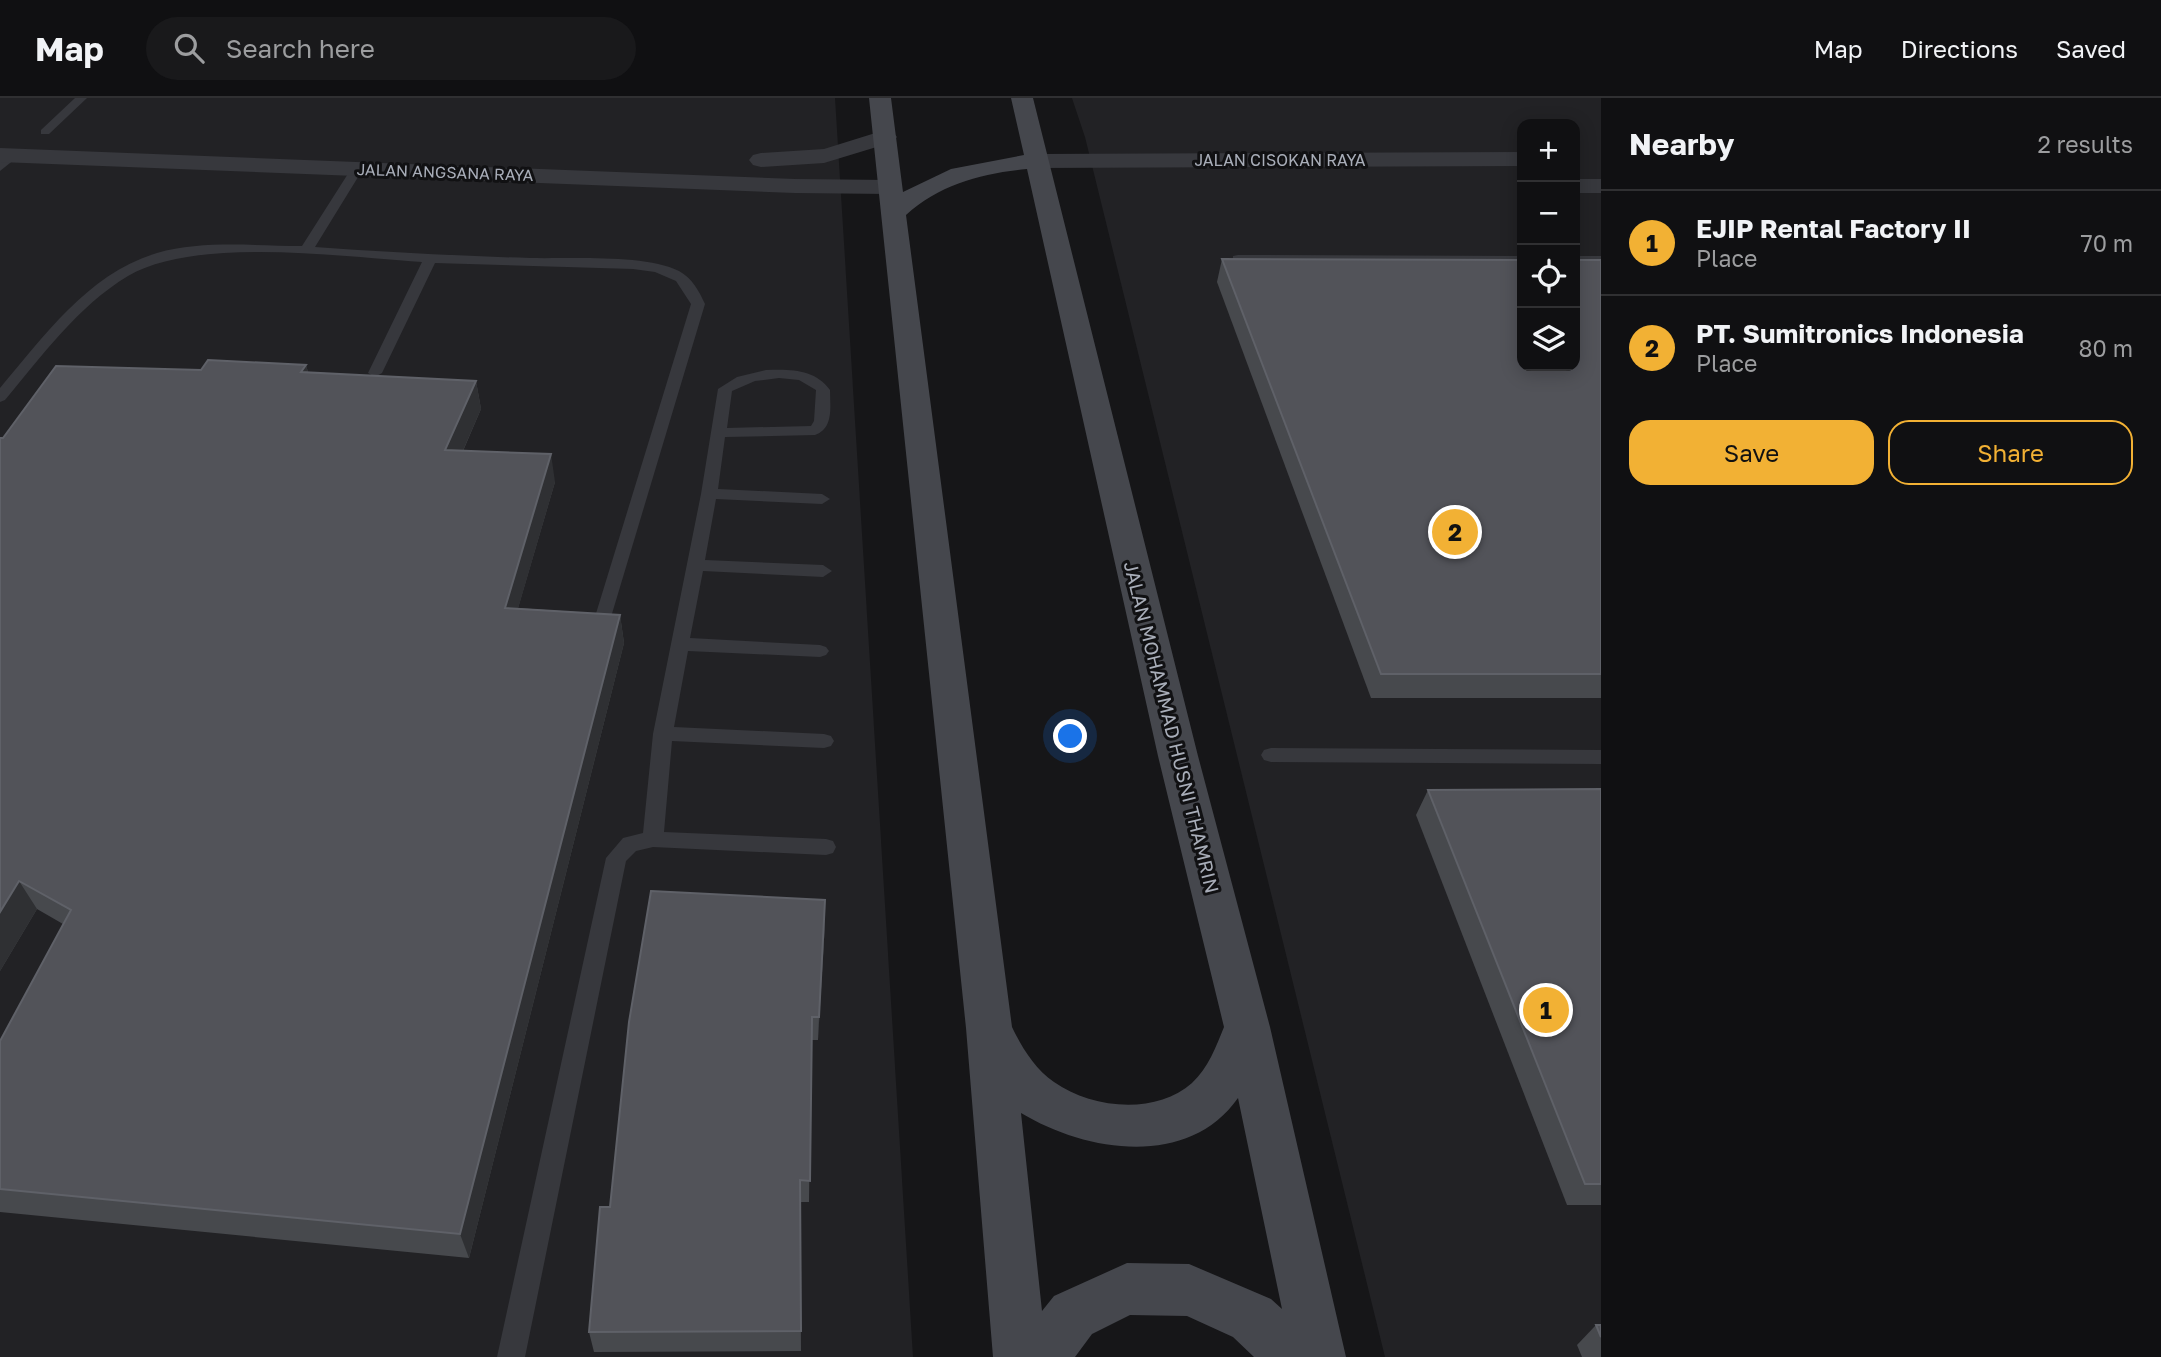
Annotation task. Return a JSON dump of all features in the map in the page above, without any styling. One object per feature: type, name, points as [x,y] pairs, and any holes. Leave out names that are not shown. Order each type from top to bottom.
[{"type":"street","points":[[880,98],[989,1028],[1020,1357]]},
{"type":"street","name":"JALAN MOHAMMAD HUSNI THAMRIN","points":[[1022,98],[1028,131],[1050,178],[1178,756],[1247,1027],[1319,1357]]},
{"type":"street","points":[[891,201],[1004,148],[1028,131]]},
{"type":"street","points":[[34,132],[72,133]]},
{"type":"street","points":[[734,160],[799,161],[821,158],[854,150],[885,137]]},
{"type":"street","name":"JALAN ANGSANA RAYA","points":[[5,159],[357,169],[891,201]]},
{"type":"street","name":"JALAN CISOKAN RAYA","points":[[1050,178],[1517,159]]},
{"type":"street","points":[[891,201],[911,197],[950,178],[1000,165],[1050,178]]},
{"type":"street","points":[[1580,186],[1601,186]]},
{"type":"street","points":[[989,1028],[1006,1065],[1038,1098],[1082,1119],[1128,1127],[1173,1121],[1209,1099],[1231,1068],[1247,1027]]},
{"type":"street","points":[[1042,1357],[1073,1315],[1127,1289],[1189,1290],[1252,1318],[1293,1357]]},
{"type":"lane","points":[[34,132],[81,98]]},
{"type":"lane","points":[[306,250],[357,169]]},
{"type":"lane","points":[[0,397],[82,304],[106,283],[147,261],[208,251],[306,250],[430,259],[633,265],[654,267],[680,276],[691,285],[698,304],[598,633]]},
{"type":"lane","points":[[375,373],[430,259]]},
{"type":"lane","points":[[1238,259],[1517,260]]},
{"type":"lane","points":[[1580,260],[1601,260]]},
{"type":"lane","points":[[653,839],[663,734],[709,494],[718,433],[725,389],[733,382],[750,376],[780,375],[810,377],[823,390],[822,422],[815,429],[718,433]]},
{"type":"lane","points":[[709,494],[822,499]]},
{"type":"lane","points":[[695,565],[823,571]]},
{"type":"lane","points":[[680,644],[820,651]]},
{"type":"lane","points":[[663,734],[824,741]]},
{"type":"lane","points":[[1271,755],[1601,757]]},
{"type":"lane","points":[[510,1357],[616,858],[631,844],[653,839],[826,847]]},
{"type":"shaded area","points":[[0,98],[835,98],[913,1357],[0,1357]]},
{"type":"shaded area","points":[[1072,98],[1601,98],[1601,1357],[1385,1357],[1085,137]]},
{"type":"building","points":[[1222,259],[1517,260],[1517,371],[1580,371],[1580,260],[1601,260],[1601,674],[1381,674]]},
{"type":"building","points":[[208,360],[306,365],[301,372],[476,381],[445,450],[551,454],[505,608],[620,615],[460,1234],[0,1189],[0,1041],[71,910],[19,881],[0,912],[0,438],[3,438],[56,366],[201,370]]},
{"type":"building","points":[[1601,789],[1601,1184],[1585,1184],[1428,790]]},
{"type":"building","points":[[651,891],[825,900],[819,1017],[812,1017],[810,1181],[800,1180],[801,1331],[589,1332],[600,1207],[610,1207],[629,1022]]},
{"type":"place","name":"PT. Sumitronics Indonesia","points":[[1455,532]]},
{"type":"place","name":"EJIP Rental Factory II","points":[[1546,1010]]}]
